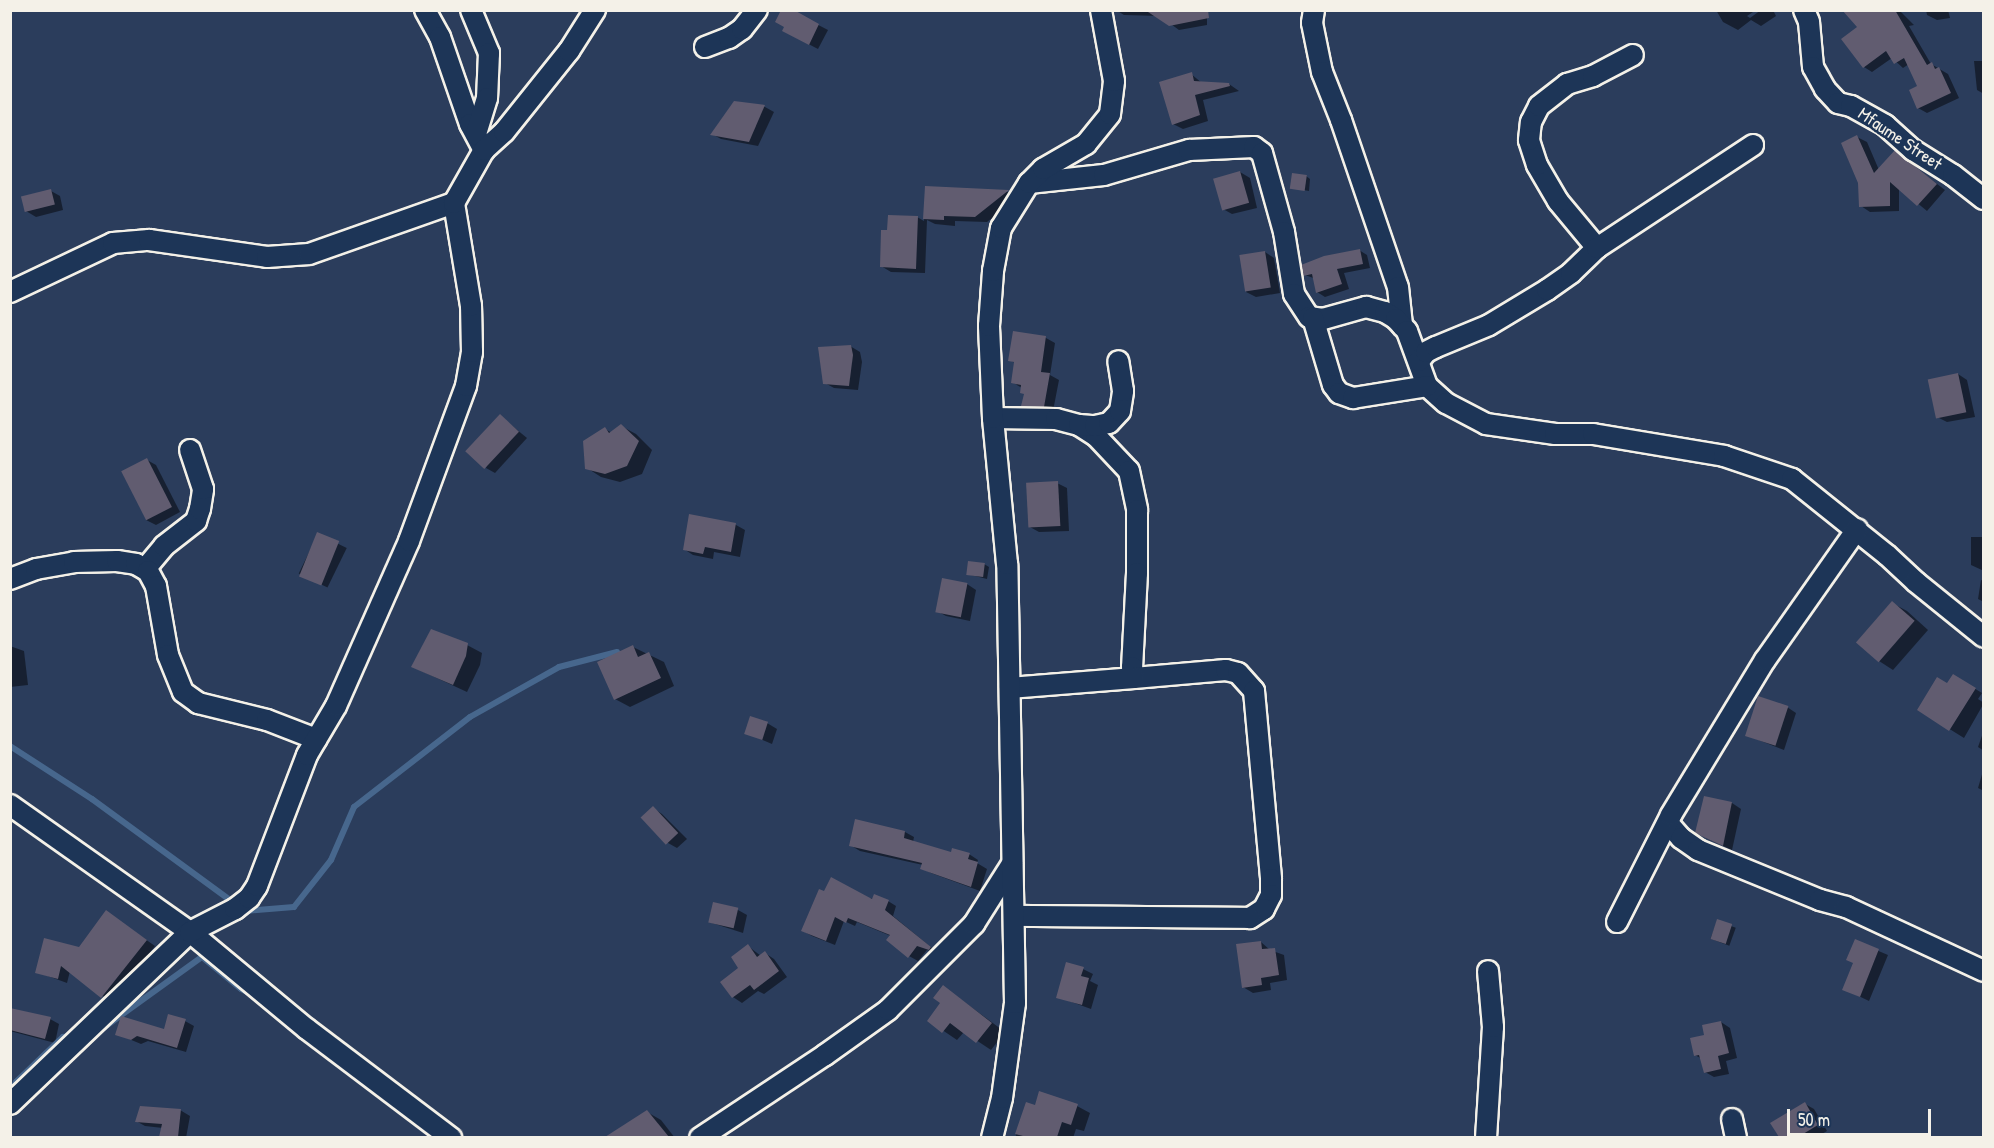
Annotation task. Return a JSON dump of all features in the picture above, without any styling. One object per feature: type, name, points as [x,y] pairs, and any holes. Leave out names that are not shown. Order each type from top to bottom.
[{"type":"street","points":[[425,10],[440,37],[480,142]]},
{"type":"street","points":[[10,1104],[190,932],[235,909],[249,898],[258,886],[283,814],[316,740],[336,706],[409,541],[466,386],[472,352],[471,306],[454,204],[480,142],[487,98],[489,52],[471,10]]},
{"type":"street","points":[[480,142],[504,132],[569,51],[595,10]]},
{"type":"street","points":[[705,47],[729,38],[742,29],[758,10]]},
{"type":"street","points":[[992,1137],[1002,1098],[1015,1003],[1015,915],[1006,564],[993,418],[988,326],[993,272],[1001,228],[1029,183],[1043,169],[1086,144],[1110,114],[1114,81],[1101,10]]},
{"type":"street","points":[[1314,10],[1312,23],[1322,72],[1341,120],[1398,287],[1402,326],[1419,361],[1427,386],[1446,403],[1486,424],[1526,431],[1593,434],[1724,456],[1792,479],[1857,530],[1983,637]]},
{"type":"street","name":"Mfaume Street","points":[[1804,10],[1809,22],[1813,67],[1825,89],[1838,103],[1851,106],[1885,125],[1913,150],[1953,175],[1983,199]]},
{"type":"street","points":[[1597,248],[1558,201],[1537,165],[1529,140],[1531,122],[1539,106],[1567,84],[1593,76],[1633,55]]},
{"type":"street","points":[[1419,361],[1425,352],[1489,325],[1547,290],[1571,273],[1597,248],[1753,145]]},
{"type":"street","points":[[1029,183],[1104,175],[1189,150],[1254,147],[1262,153],[1284,232],[1294,294],[1309,317],[1323,319],[1366,307],[1385,312],[1402,326]]},
{"type":"street","points":[[10,292],[113,243],[149,240],[267,257],[309,254],[454,204]]},
{"type":"street","points":[[1313,318],[1333,384],[1339,393],[1353,398],[1427,386]]},
{"type":"street","points":[[993,418],[1056,418],[1079,425],[1095,426],[1109,423],[1120,411],[1123,391],[1118,361]]},
{"type":"street","points":[[1079,425],[1096,436],[1129,471],[1137,510],[1137,573],[1132,667],[1134,678]]},
{"type":"street","points":[[145,569],[164,546],[196,521],[203,489],[190,450]]},
{"type":"street","points":[[1617,922],[1668,823],[1766,660],[1857,530]]},
{"type":"street","points":[[10,579],[36,569],[74,562],[117,561],[136,564],[145,569],[156,586],[168,655],[183,692],[198,703],[267,720],[316,740]]},
{"type":"street","points":[[1010,688],[1226,670],[1238,673],[1254,691],[1271,879],[1271,895],[1264,909],[1250,918],[1015,915]]},
{"type":"street","points":[[10,805],[190,932],[307,1029],[451,1137]]},
{"type":"street","points":[[1668,823],[1681,838],[1698,850],[1820,900],[1846,907],[1983,971]]},
{"type":"street","points":[[700,1137],[825,1055],[888,1010],[974,924],[1012,864]]},
{"type":"street","points":[[1486,1137],[1492,1027],[1488,970]]},
{"type":"building","points":[[781,10],[794,10],[819,24],[809,45],[782,31],[784,27],[775,22]]},
{"type":"building","points":[[1145,10],[1208,10],[1209,18],[1169,26]]},
{"type":"building","points":[[1842,10],[1895,10],[1927,65],[1932,62],[1935,69],[1939,67],[1951,93],[1917,109],[1909,90],[1917,86],[1904,58],[1894,64],[1886,51],[1863,68],[1841,39],[1857,27]]},
{"type":"building","points":[[1192,72],[1194,81],[1229,83],[1230,86],[1195,95],[1200,115],[1172,125],[1159,82]]},
{"type":"building","points":[[734,101],[765,105],[749,142],[710,135]]},
{"type":"building","points":[[1857,135],[1874,173],[1895,150],[1937,184],[1917,206],[1890,182],[1890,206],[1859,207],[1858,183],[1841,143]]},
{"type":"building","points":[[1240,171],[1249,203],[1222,210],[1213,179]]},
{"type":"building","points":[[1292,173],[1307,175],[1305,191],[1290,189]]},
{"type":"building","points":[[925,186],[1009,190],[975,217],[944,216],[944,220],[923,219]]},
{"type":"building","points":[[51,189],[55,205],[25,212],[21,196]]},
{"type":"building","points":[[888,215],[918,216],[916,269],[880,267],[881,230],[887,230]]},
{"type":"building","points":[[1360,249],[1363,264],[1337,269],[1342,284],[1316,293],[1312,274],[1303,276],[1301,265],[1324,256]]},
{"type":"building","points":[[1265,251],[1271,288],[1245,292],[1239,255]]},
{"type":"building","points":[[1013,331],[1046,336],[1041,372],[1050,373],[1044,407],[1021,406],[1024,394],[1020,393],[1021,385],[1011,383],[1014,362],[1008,361]]},
{"type":"building","points":[[851,345],[853,355],[849,386],[823,384],[818,347]]},
{"type":"building","points":[[1958,373],[1966,412],[1936,419],[1928,379]]},
{"type":"building","points":[[500,414],[519,432],[484,469],[465,451]]},
{"type":"building","points":[[621,424],[639,441],[627,466],[605,474],[585,469],[583,441],[605,427],[609,433]]},
{"type":"building","points":[[147,458],[172,507],[146,520],[121,471]]},
{"type":"building","points":[[1058,481],[1060,526],[1028,528],[1026,483]]},
{"type":"building","points":[[689,514],[736,523],[731,552],[705,547],[703,554],[683,550]]},
{"type":"building","points":[[317,532],[339,541],[321,585],[299,577]]},
{"type":"building","points":[[968,561],[985,563],[983,577],[966,575]]},
{"type":"building","points":[[942,578],[968,583],[961,617],[935,612]]},
{"type":"building","points":[[1892,601],[1915,621],[1879,662],[1856,643]]},
{"type":"building","points":[[431,629],[468,643],[466,656],[453,685],[411,667]]},
{"type":"building","points":[[633,645],[638,657],[649,652],[661,678],[614,700],[597,662]]},
{"type":"building","points":[[1953,674],[1976,688],[1949,731],[1917,710],[1937,677],[1947,683]]},
{"type":"building","points":[[1758,696],[1788,706],[1775,746],[1745,736]]},
{"type":"building","points":[[750,716],[768,722],[762,740],[744,734]]},
{"type":"building","points":[[1704,796],[1732,802],[1723,846],[1695,833]]},
{"type":"building","points":[[653,806],[678,833],[666,845],[641,818]]},
{"type":"building","points":[[855,819],[905,831],[904,838],[951,852],[952,848],[970,853],[968,859],[978,862],[971,887],[920,869],[922,863],[849,846]]},
{"type":"building","points":[[831,877],[872,899],[874,894],[889,900],[885,910],[931,947],[929,950],[917,946],[908,958],[886,940],[890,935],[848,918],[846,923],[835,917],[826,941],[801,931],[819,889],[824,891]]},
{"type":"building","points":[[713,902],[738,908],[734,928],[708,922]]},
{"type":"building","points":[[106,910],[147,940],[101,998],[61,966],[58,979],[35,973],[44,938],[79,947]]},
{"type":"building","points":[[1717,919],[1732,924],[1726,944],[1711,939]]},
{"type":"building","points":[[1855,939],[1879,949],[1860,997],[1842,990],[1853,963],[1846,960]]},
{"type":"building","points":[[1261,941],[1262,949],[1275,948],[1279,975],[1261,978],[1262,985],[1242,988],[1236,944]]},
{"type":"building","points":[[748,944],[757,957],[765,951],[779,971],[754,990],[750,985],[732,998],[720,982],[738,968],[731,957]]},
{"type":"building","points":[[1066,962],[1084,967],[1081,976],[1089,978],[1082,1005],[1056,998]]},
{"type":"building","points":[[943,985],[992,1023],[976,1043],[950,1023],[942,1033],[927,1021],[940,1003],[933,998]]},
{"type":"building","points":[[10,1008],[51,1017],[45,1039],[10,1030]]},
{"type":"building","points":[[168,1014],[186,1019],[177,1048],[137,1036],[131,1040],[115,1035],[121,1016],[164,1029]]},
{"type":"building","points":[[1721,1021],[1729,1053],[1718,1056],[1721,1069],[1704,1073],[1699,1055],[1694,1056],[1690,1038],[1704,1035],[1702,1025]]},
{"type":"building","points":[[1039,1091],[1078,1104],[1071,1125],[1062,1122],[1057,1137],[1027,1137],[1015,1134],[1026,1102],[1035,1105]]},
{"type":"building","points":[[1805,1102],[1818,1125],[1798,1137],[1779,1137],[1770,1123]]},
{"type":"building","points":[[140,1106],[181,1109],[178,1137],[159,1137],[162,1124],[135,1122]]},
{"type":"building","points":[[647,1110],[669,1137],[605,1137]]},
{"type":"waterway","points":[[10,746],[92,799],[245,911],[294,907],[331,860],[354,807],[470,717],[559,667],[617,652]]},
{"type":"waterway","points":[[102,1029],[202,957],[241,989],[254,995]]},
{"type":"waterway","points":[[10,1093],[16,1082],[63,1037],[72,1036]]}]
